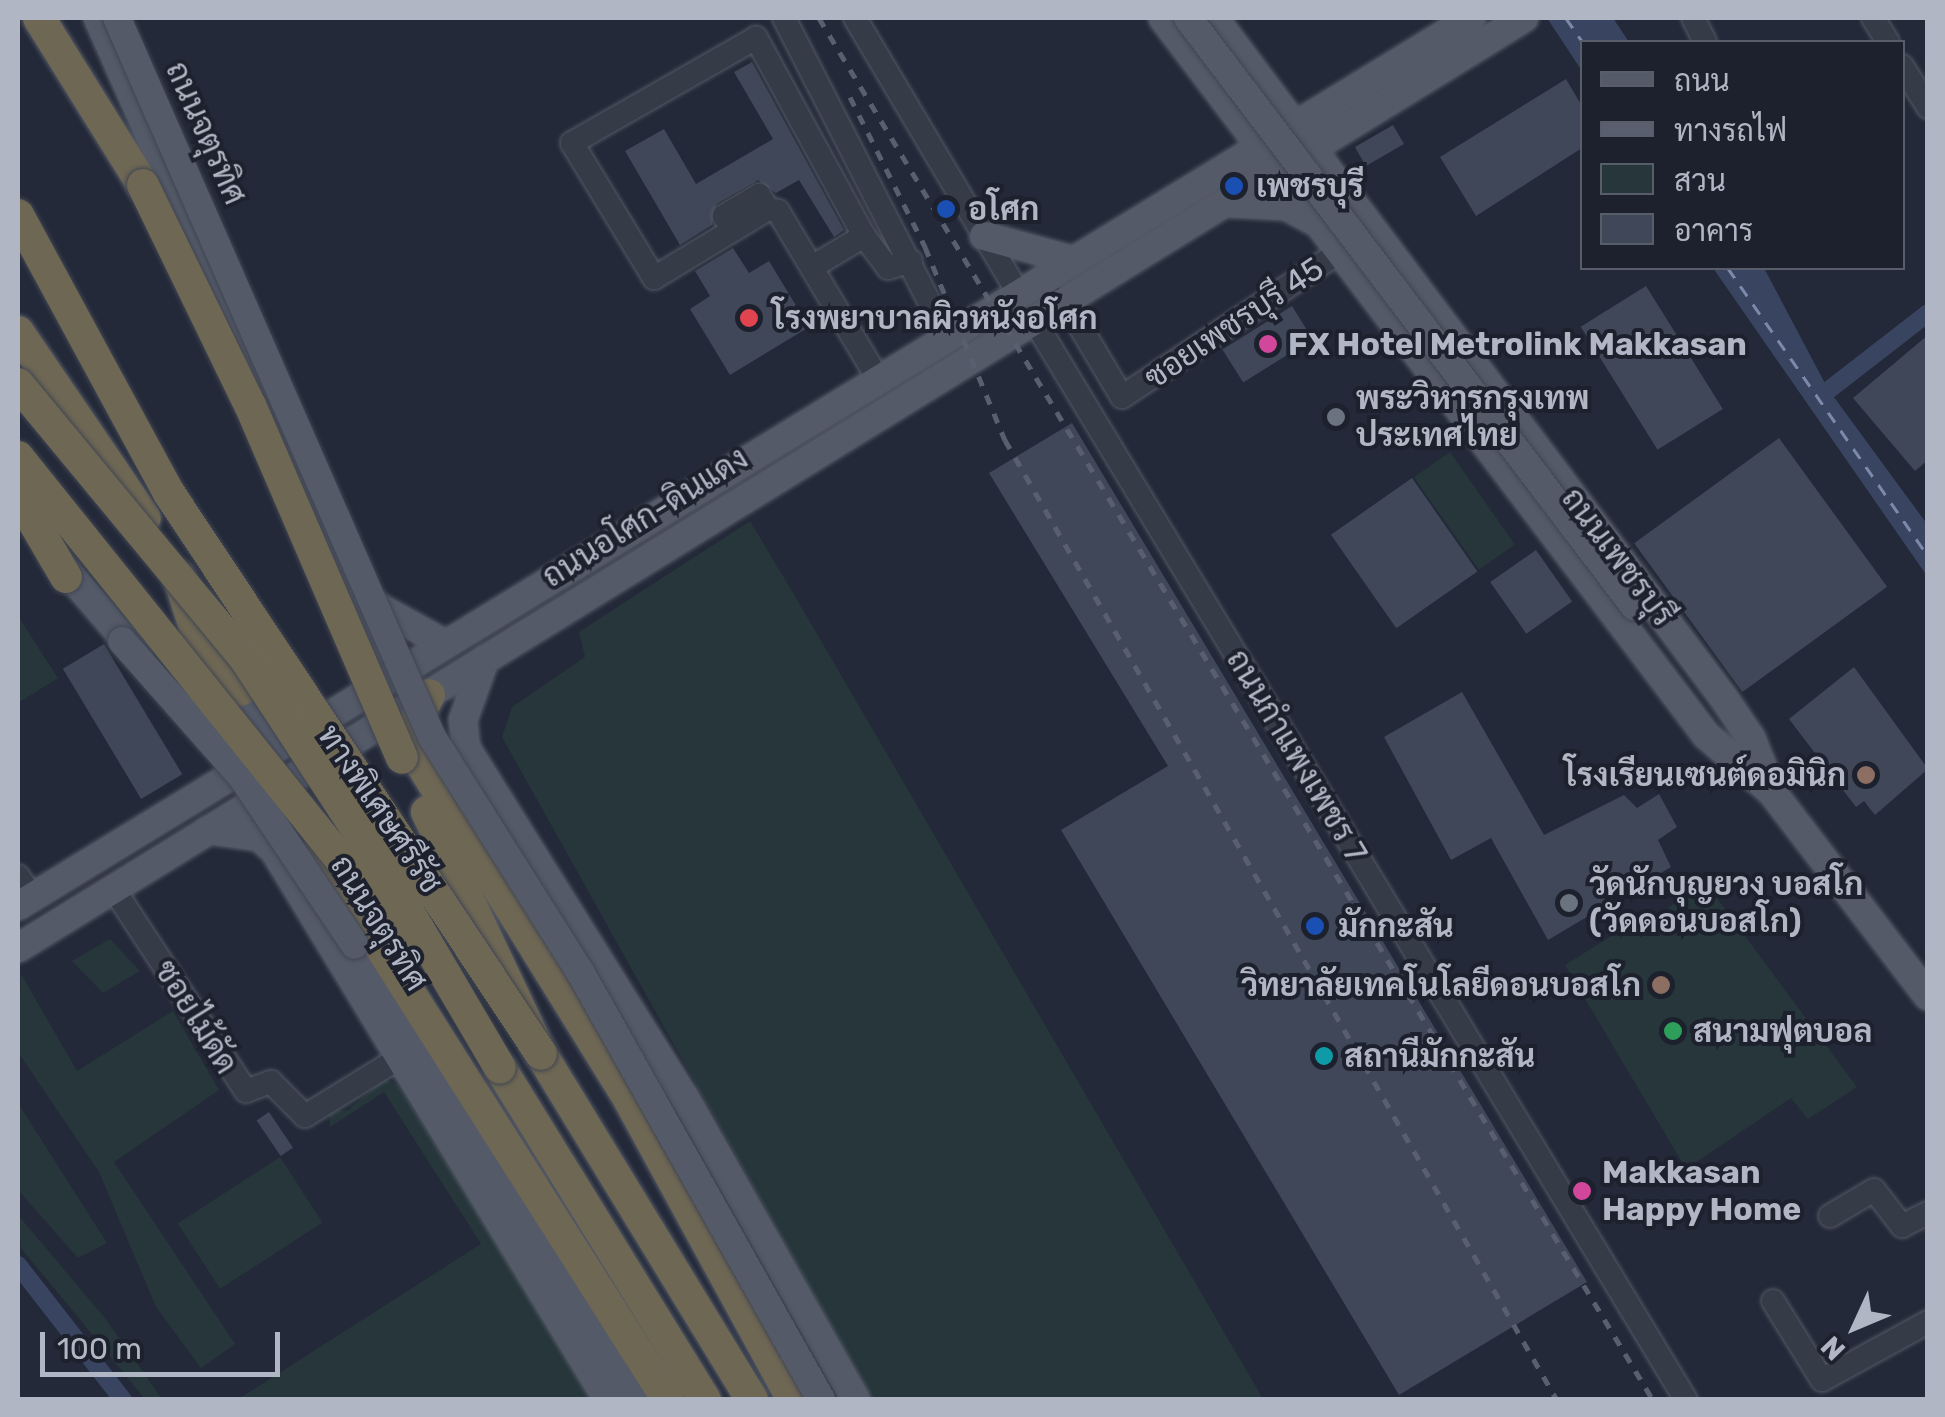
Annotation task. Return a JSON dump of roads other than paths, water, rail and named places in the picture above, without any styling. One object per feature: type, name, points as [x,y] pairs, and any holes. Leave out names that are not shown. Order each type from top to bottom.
[{"type":"highway","points":[[39,18],[142,185],[250,404],[380,710],[541,1054]]},
{"type":"highway","name":"ทางพิเศษศรีรัช","points":[[18,215],[168,493],[541,1054],[752,1400]]},
{"type":"highway","points":[[18,332],[170,555],[196,632],[241,690]]},
{"type":"highway","name":"ทางพิเศษศรีรัช","points":[[18,384],[246,660],[388,877],[500,1068],[705,1400]]},
{"type":"highway","points":[[18,457],[314,820],[500,1068]]},
{"type":"highway","points":[[18,496],[66,577]]},
{"type":"highway","points":[[429,694],[412,728],[418,760],[630,1099],[793,1400]]},
{"type":"highway","points":[[263,796],[298,816],[668,1400]]},
{"type":"main road","name":"ถนนจตุรทิศ","points":[[98,18],[351,589],[368,633],[369,691]]},
{"type":"main road","name":"ถนนจตุรทิศ","points":[[117,18],[432,737],[580,970],[821,1400]]},
{"type":"main road","name":"ถนนเพชรบุรี","points":[[1163,18],[1706,734],[1774,794]]},
{"type":"main road","name":"ถนนเพชรบุรี","points":[[1188,18],[1928,996]]},
{"type":"main road","name":"ถนนเพชรบุรี","points":[[1214,18],[1732,711],[1774,794]]},
{"type":"main road","points":[[1351,203],[1336,162],[1351,108],[1438,37],[1471,18]]},
{"type":"main road","points":[[1260,79],[1351,108],[1454,62],[1524,18]]},
{"type":"main road","points":[[1186,192],[1225,147],[1229,104]]},
{"type":"main road","name":"ถนนอโศก-ดินแดง","points":[[22,893],[254,762],[1294,124],[1351,108]]},
{"type":"main road","name":"ถนนอโศก-ดินแดง","points":[[18,948],[1032,317],[1278,170],[1311,148],[1351,108]]},
{"type":"main road","points":[[1221,203],[1286,206],[1320,224]]},
{"type":"main road","points":[[984,236],[1071,260]]},
{"type":"main road","points":[[1382,307],[1394,281],[1415,287]]},
{"type":"main road","name":"ถนนจตุรทิศ","points":[[18,515],[157,670],[193,684],[241,690]]},
{"type":"main road","name":"ถนนจตุรทิศ","points":[[18,515],[66,577],[258,799],[632,1400]]},
{"type":"main road","points":[[351,589],[445,644]]},
{"type":"main road","points":[[485,658],[464,720],[466,748],[685,1098],[856,1400]]},
{"type":"main road","points":[[241,690],[267,727],[254,762]]},
{"type":"main road","points":[[208,830],[259,838],[274,850],[396,1060],[608,1400]]},
{"type":"street","points":[[784,18],[948,336]]},
{"type":"street","points":[[855,18],[1018,292]]},
{"type":"street","points":[[1693,18],[1705,40]]},
{"type":"street","points":[[1873,18],[1887,40]]},
{"type":"street","points":[[878,379],[778,212],[768,209],[654,278],[572,143],[756,38],[864,236],[890,270],[911,260]]},
{"type":"street","points":[[1905,71],[1928,107]]},
{"type":"street","points":[[812,267],[864,236]]},
{"type":"street","name":"ซอยเพชรบุรี 45","points":[[1063,298],[1122,397],[1341,251]]},
{"type":"street","name":"ถนนกำแพงเพชร 7","points":[[1032,317],[1686,1400]]},
{"type":"street","name":"ซอยไม้ดัด","points":[[114,888],[246,1091],[271,1082],[306,1116],[396,1060]]},
{"type":"street","points":[[1830,1216],[1874,1190],[1902,1226],[1928,1213]]},
{"type":"street","points":[[1772,1301],[1822,1380],[1928,1322]]},
{"type":"water","points":[[1547,18],[1613,18],[1628,40],[1580,40],[1580,68]]},
{"type":"water","points":[[1714,270],[1765,270],[1828,389],[1927,524],[1927,576]]},
{"type":"waterway","points":[[1821,396],[1928,313]]},
{"type":"waterway","points":[[18,1265],[123,1400]]},
{"type":"railway","points":[[819,18],[1653,1400]]},
{"type":"railway","points":[[850,97],[925,247],[1005,440],[1557,1400]]},
{"type":"place","name":"เพชรบุรี","points":[[1234,186]]},
{"type":"place","name":"อโศก","points":[[946,209]]},
{"type":"place","name":"โรงพยาบาลผิวหนังอโศก","points":[[749,318]]},
{"type":"place","name":"FX Hotel Metrolink Makkasan","points":[[1268,344]]},
{"type":"place","name":"พระวิหารกรุงเทพ ประเทศไทย","points":[[1336,417]]},
{"type":"place","name":"โรงเรียนเซนต์ดอมินิก","points":[[1866,775]]},
{"type":"place","name":"วัดนักบุญยวง บอสโก (วัดดอนบอสโก)","points":[[1569,903]]},
{"type":"place","name":"มักกะสัน","points":[[1315,926]]},
{"type":"place","name":"วิทยาลัยเทคโนโลยีดอนบอสโก","points":[[1661,985]]},
{"type":"place","name":"สนามฟุตบอล","points":[[1673,1031]]},
{"type":"place","name":"สถานีมักกะสัน","points":[[1324,1056]]},
{"type":"place","name":"Makkasan Happy Home","points":[[1582,1191]]}]
